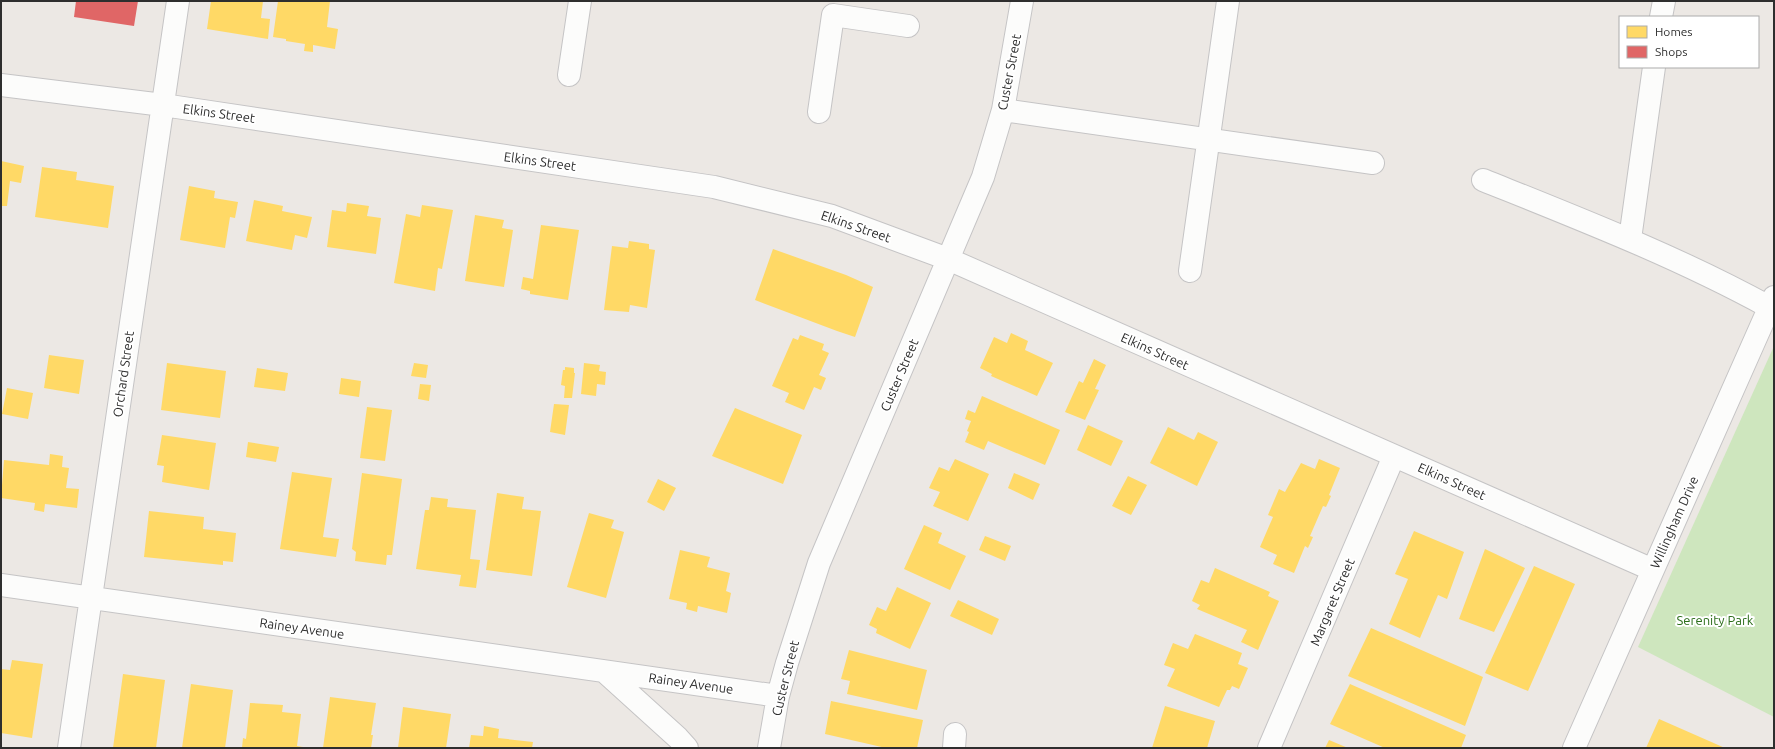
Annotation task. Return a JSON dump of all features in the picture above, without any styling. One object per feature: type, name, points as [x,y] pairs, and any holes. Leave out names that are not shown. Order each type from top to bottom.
[{"type":"street","name":"Orchard Street","points":[[69,748],[178,1]]},
{"type":"street","points":[[569,75],[580,1]]},
{"type":"street","name":"Custer Street","points":[[769,748],[778,696],[788,658],[819,563],[983,176],[1003,110],[1022,1]]},
{"type":"street","points":[[1190,271],[1228,1]]},
{"type":"street","points":[[1661,16],[1664,1]]},
{"type":"street","points":[[818,112],[833,15],[908,26]]},
{"type":"street","points":[[1630,239],[1654,68]]},
{"type":"street","name":"Elkins Street","points":[[1,85],[163,105],[714,187],[832,216],[948,259],[1653,570]]},
{"type":"street","points":[[1003,110],[1373,163]]},
{"type":"street","points":[[1484,180],[1630,239],[1730,285],[1772,302]]},
{"type":"street","name":"Willingham Drive","points":[[1574,748],[1772,302]]},
{"type":"street","name":"Margaret Street","points":[[1269,748],[1394,456]]},
{"type":"street","name":"Rainey Avenue","points":[[1,585],[778,696]]},
{"type":"street","name":"Rainey Avenue","points":[[604,671],[678,738],[687,748]]},
{"type":"green space","name":"Serenity Park","points":[[1774,346],[1774,717],[1638,647]]},
{"type":"building: Homes","points":[[211,1],[263,1],[261,18],[270,19],[268,39],[207,29]]},
{"type":"building: Homes","points":[[278,1],[330,1],[327,27],[338,29],[335,49],[313,45],[313,52],[304,51],[305,44],[273,37]]},
{"type":"building: Homes","points":[[1,161],[24,166],[21,183],[10,181],[7,206],[1,206]]},
{"type":"building: Homes","points":[[42,167],[77,172],[76,180],[114,186],[108,228],[35,217]]},
{"type":"building: Homes","points":[[189,186],[215,191],[214,198],[238,202],[235,218],[230,217],[225,248],[180,240]]},
{"type":"building: Homes","points":[[254,200],[283,206],[282,211],[312,217],[307,238],[295,235],[292,250],[246,241]]},
{"type":"building: Homes","points":[[347,203],[369,206],[367,216],[381,218],[376,254],[327,247],[332,210],[346,212]]},
{"type":"building: Homes","points":[[422,205],[453,210],[442,269],[438,268],[435,291],[394,283],[406,214],[420,217]]},
{"type":"building: Homes","points":[[475,215],[504,220],[502,228],[513,230],[504,287],[465,281]]},
{"type":"building: Homes","points":[[541,225],[579,230],[568,300],[530,294],[530,291],[521,289],[523,277],[533,279]]},
{"type":"building: Homes","points":[[629,241],[649,244],[649,249],[655,250],[647,308],[630,305],[629,312],[604,310],[612,246],[628,248]]},
{"type":"building: Homes","points":[[773,249],[846,275],[873,287],[855,337],[755,300]]},
{"type":"building: Homes","points":[[1011,333],[1028,341],[1025,350],[1053,363],[1037,396],[991,376],[992,374],[980,368],[994,337],[1007,343]]},
{"type":"building: Homes","points":[[800,335],[824,344],[822,350],[829,353],[819,375],[826,378],[821,390],[814,387],[804,410],[785,402],[789,393],[772,386],[793,338],[798,340]]},
{"type":"building: Homes","points":[[49,355],[84,360],[79,394],[44,388]]},
{"type":"building: Homes","points":[[1094,359],[1106,365],[1095,389],[1099,390],[1085,420],[1065,412],[1079,381],[1083,383]]},
{"type":"building: Homes","points":[[167,363],[226,371],[220,418],[161,410]]},
{"type":"building: Homes","points":[[414,363],[428,365],[426,378],[411,376]]},
{"type":"building: Homes","points":[[584,363],[600,365],[599,371],[606,372],[605,385],[597,384],[596,396],[581,394]]},
{"type":"building: Homes","points":[[565,367],[574,368],[575,373],[572,398],[564,398],[565,386],[561,385],[563,370],[565,370]]},
{"type":"building: Homes","points":[[257,368],[288,373],[285,391],[254,387]]},
{"type":"building: Homes","points":[[341,378],[361,381],[359,397],[339,394]]},
{"type":"building: Homes","points":[[420,384],[431,385],[429,401],[418,399]]},
{"type":"building: Homes","points":[[7,388],[33,393],[28,419],[2,414]]},
{"type":"building: Homes","points":[[982,396],[1060,430],[1045,465],[988,441],[984,450],[965,442],[971,421],[965,419],[968,410],[975,413]]},
{"type":"building: Homes","points":[[554,404],[569,405],[565,435],[550,432]]},
{"type":"building: Homes","points":[[367,407],[392,410],[385,461],[360,458]]},
{"type":"building: Homes","points":[[735,408],[802,435],[783,484],[712,456]]},
{"type":"building: Homes","points":[[1088,425],[1123,441],[1111,466],[1077,450]]},
{"type":"building: Homes","points":[[1168,427],[1194,440],[1198,432],[1218,442],[1197,486],[1150,463]]},
{"type":"building: Homes","points":[[162,435],[216,443],[209,490],[162,482],[164,466],[157,465]]},
{"type":"building: Homes","points":[[248,442],[279,447],[276,462],[246,457]]},
{"type":"building: Homes","points":[[50,454],[63,456],[62,467],[69,468],[66,488],[79,489],[77,508],[45,504],[44,512],[34,510],[35,503],[1,498],[4,460],[49,465]]},
{"type":"building: Homes","points":[[955,459],[989,474],[968,521],[933,506],[940,492],[929,488],[939,467],[949,471]]},
{"type":"building: Homes","points":[[1319,459],[1340,468],[1329,495],[1331,496],[1326,507],[1323,506],[1310,536],[1313,537],[1308,548],[1305,546],[1294,573],[1273,564],[1277,555],[1260,547],[1273,517],[1268,515],[1279,489],[1285,492],[1301,463],[1315,469]]},
{"type":"building: Homes","points":[[292,472],[332,478],[323,537],[339,539],[336,557],[280,549]]},
{"type":"building: Homes","points":[[362,473],[402,479],[392,555],[387,555],[386,565],[355,561],[356,552],[352,549]]},
{"type":"building: Homes","points":[[1014,473],[1040,484],[1033,500],[1008,488]]},
{"type":"building: Homes","points":[[1128,476],[1147,485],[1131,515],[1112,506]]},
{"type":"building: Homes","points":[[658,479],[676,488],[664,511],[647,502]]},
{"type":"building: Homes","points":[[497,493],[524,497],[522,509],[541,511],[532,576],[486,570]]},
{"type":"building: Homes","points":[[431,497],[448,499],[447,507],[476,510],[470,559],[480,560],[476,588],[459,586],[461,575],[416,569],[425,510],[429,510]]},
{"type":"building: Homes","points":[[149,511],[204,517],[203,529],[236,533],[233,562],[223,561],[223,565],[144,557]]},
{"type":"building: Homes","points":[[589,513],[614,520],[611,528],[624,532],[606,598],[567,587]]},
{"type":"building: Homes","points":[[924,525],[942,533],[938,543],[966,556],[950,590],[904,569]]},
{"type":"building: Homes","points":[[1414,531],[1464,552],[1447,599],[1438,595],[1420,638],[1389,624],[1408,579],[1395,574]]},
{"type":"building: Homes","points":[[985,536],[1011,546],[1005,561],[979,550]]},
{"type":"building: Homes","points":[[1485,549],[1525,568],[1494,632],[1459,619]]},
{"type":"building: Homes","points":[[680,550],[710,557],[707,567],[730,573],[726,591],[731,593],[727,613],[698,606],[697,612],[686,609],[687,603],[669,599]]},
{"type":"building: Homes","points":[[1534,566],[1575,584],[1528,691],[1485,673]]},
{"type":"building: Homes","points":[[1215,568],[1270,592],[1268,596],[1279,601],[1258,650],[1241,642],[1247,630],[1197,609],[1200,605],[1192,601],[1201,580],[1209,583]]},
{"type":"building: Homes","points":[[897,587],[931,603],[910,649],[876,633],[877,629],[869,625],[877,607],[886,611]]},
{"type":"building: Homes","points":[[958,600],[999,619],[992,635],[950,616]]},
{"type":"building: Homes","points":[[1371,628],[1483,677],[1465,726],[1348,676]]},
{"type":"building: Homes","points":[[1195,634],[1242,653],[1238,664],[1248,668],[1239,689],[1232,686],[1230,690],[1227,690],[1219,707],[1167,686],[1175,669],[1164,665],[1173,643],[1188,649]]},
{"type":"building: Homes","points":[[849,650],[927,670],[917,710],[847,694],[850,681],[841,679]]},
{"type":"building: Homes","points":[[12,660],[43,664],[32,738],[1,733],[1,669],[10,670]]},
{"type":"building: Homes","points":[[123,674],[165,680],[156,748],[113,748]]},
{"type":"building: Homes","points":[[191,684],[233,690],[225,748],[182,748]]},
{"type":"building: Homes","points":[[1350,684],[1466,735],[1461,748],[1385,748],[1330,724]]},
{"type":"building: Homes","points":[[330,697],[376,703],[371,735],[373,735],[371,748],[323,748]]},
{"type":"building: Homes","points":[[831,701],[923,720],[917,748],[886,748],[825,734]]},
{"type":"building: Homes","points":[[250,703],[283,705],[282,712],[301,714],[297,746],[309,748],[242,748],[243,738],[246,739]]},
{"type":"building: Homes","points":[[1165,706],[1215,721],[1207,748],[1152,748]]},
{"type":"building: Homes","points":[[403,707],[451,714],[446,748],[398,748]]},
{"type":"building: Homes","points":[[1659,719],[1725,748],[1646,748]]},
{"type":"building: Homes","points":[[484,726],[499,729],[498,738],[533,742],[532,748],[469,748],[471,735],[483,736]]},
{"type":"building: Homes","points":[[1329,740],[1348,748],[1325,748]]},
{"type":"building: Shops","points":[[76,1],[138,1],[134,26],[74,17]]}]
